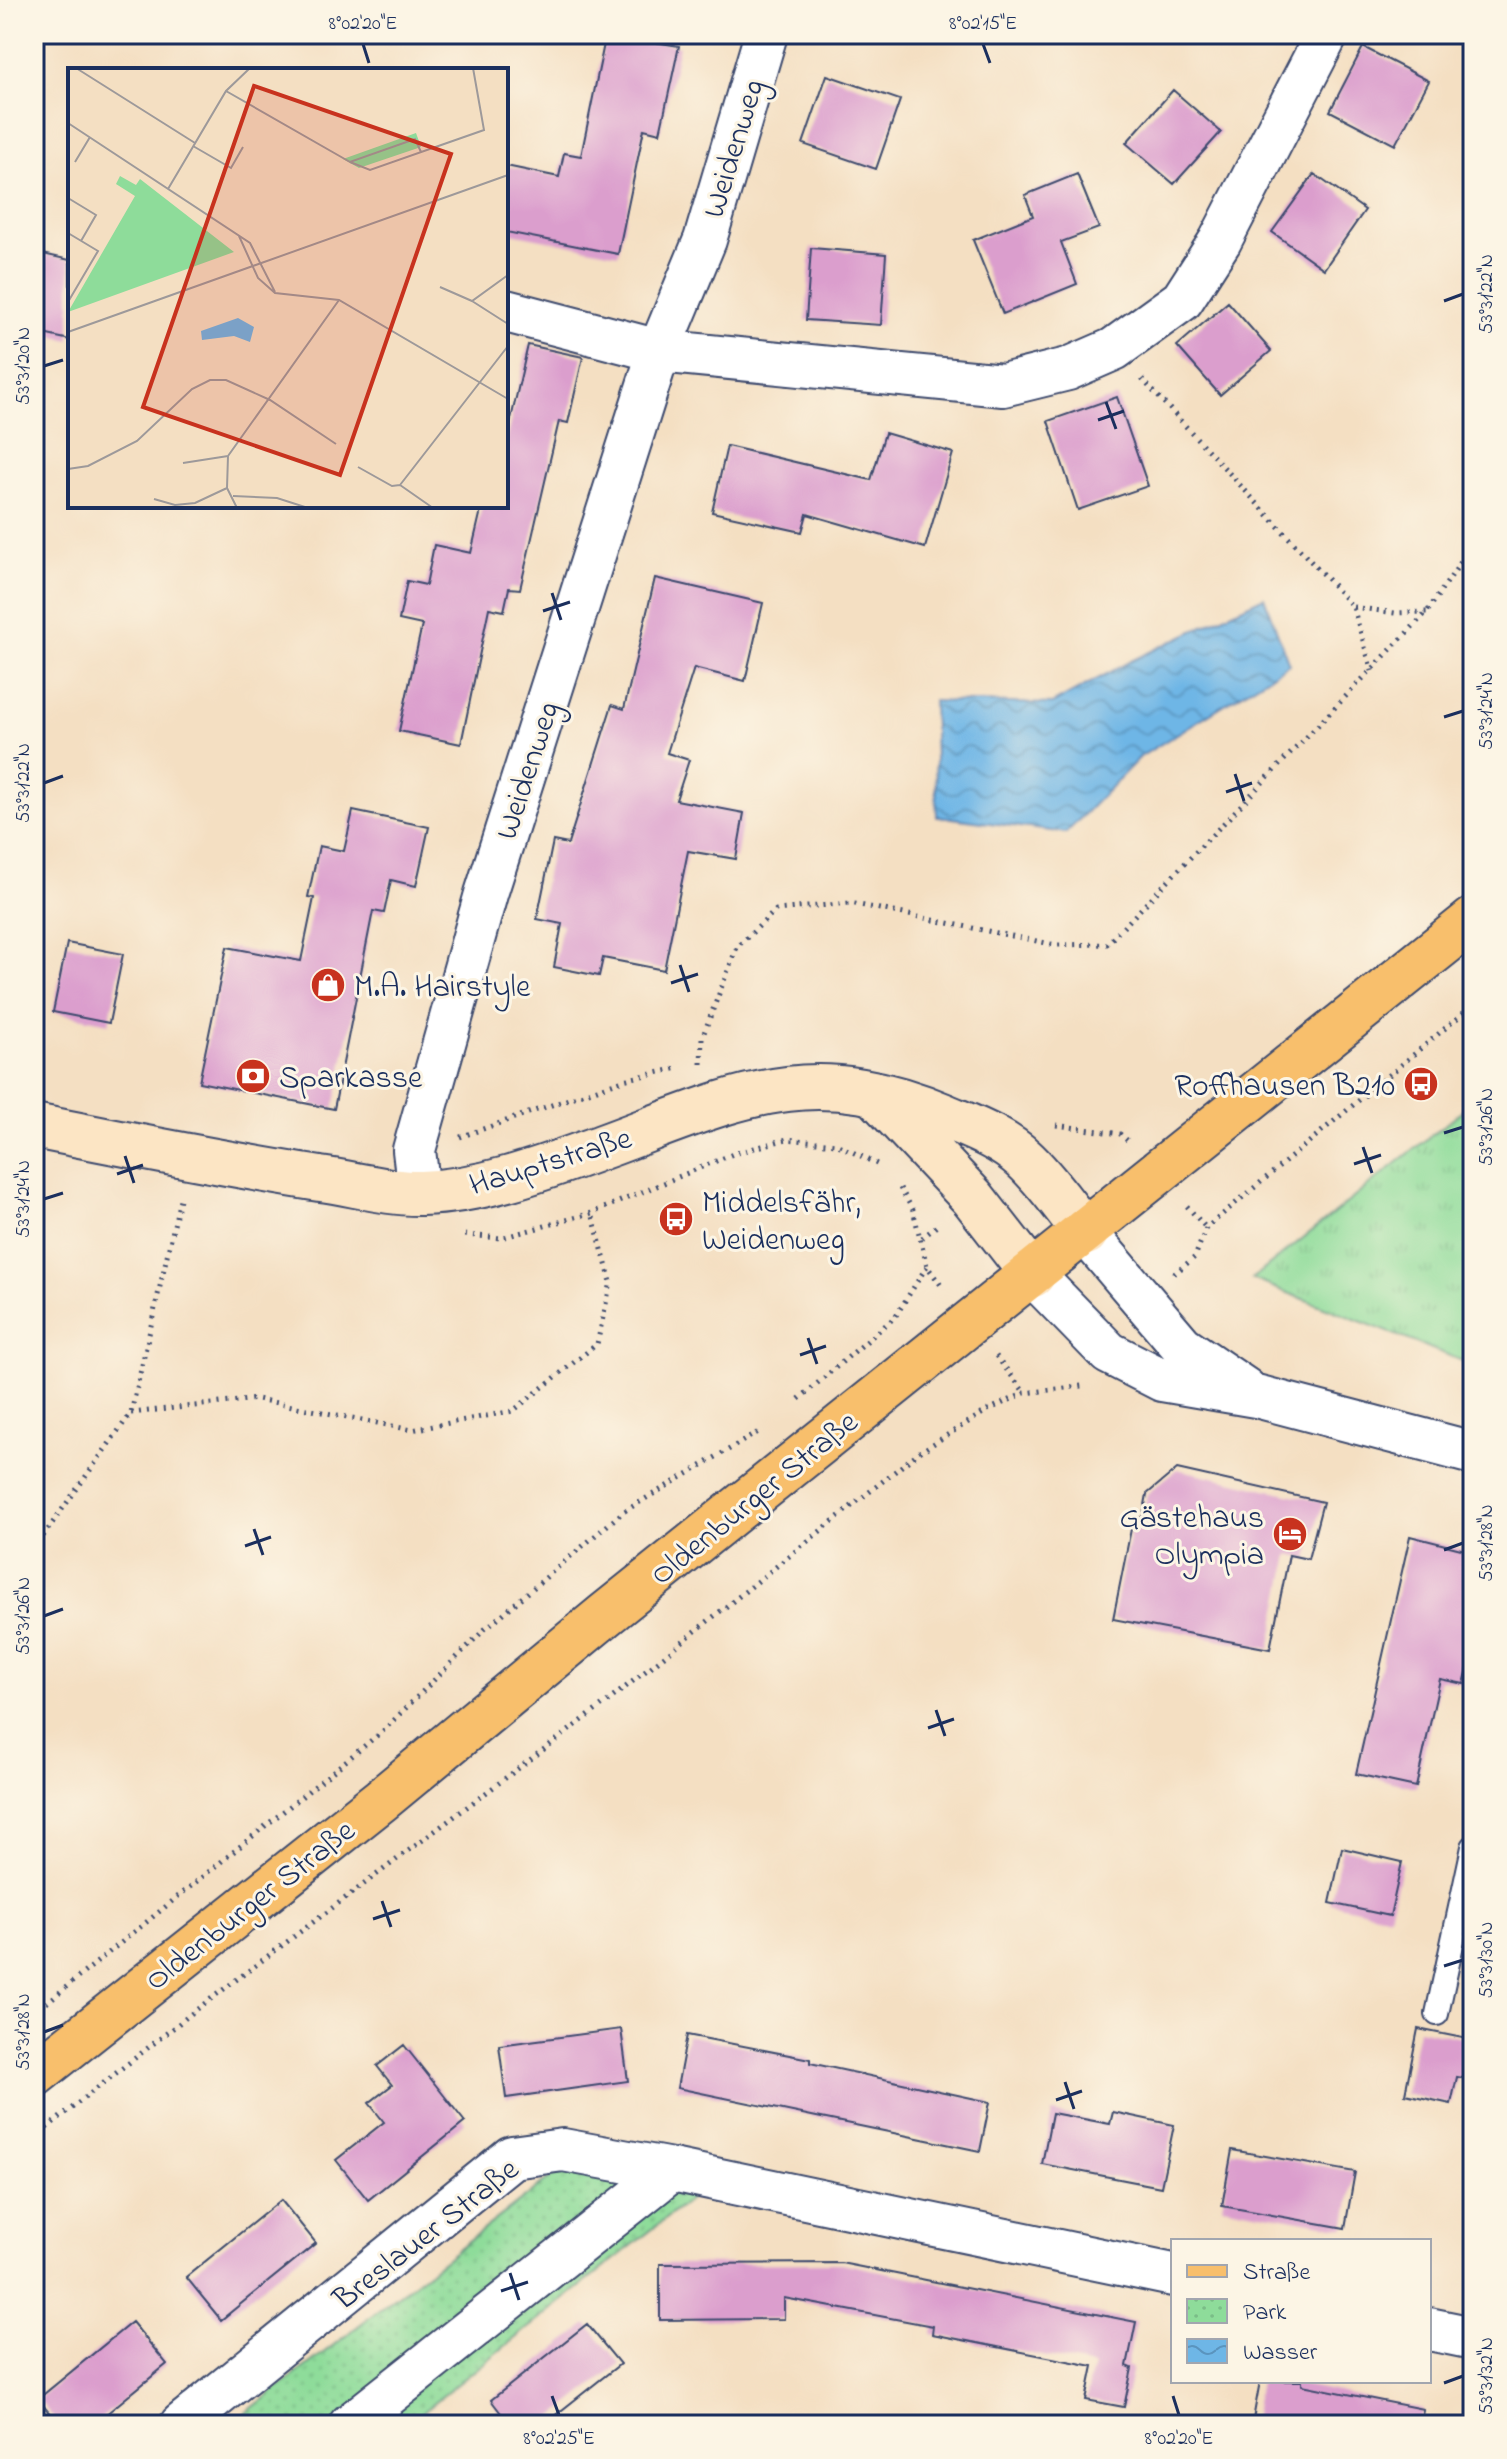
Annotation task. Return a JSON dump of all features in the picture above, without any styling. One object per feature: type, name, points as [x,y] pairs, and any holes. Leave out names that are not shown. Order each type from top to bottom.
[{"type":"main road","name":"Oldenburger Straße","points":[[34,2075],[1473,920]]},
{"type":"street","name":"Weidenweg","points":[[419,1193],[414,1150],[486,894],[659,351],[705,240],[766,34]]},
{"type":"street","points":[[508,312],[659,351],[1003,385],[1068,369],[1114,349],[1182,300],[1220,241],[1327,34]]},
{"type":"street","name":"Hauptstraße","points":[[34,1126],[235,1166],[419,1193],[477,1187],[550,1166],[744,1095],[804,1085],[873,1091],[931,1110],[993,1137],[1024,1159],[1086,1233]]},
{"type":"street","points":[[873,1091],[973,1198],[1033,1275],[1109,1353],[1162,1380],[1256,1396],[1473,1453]]},
{"type":"street","points":[[1086,1233],[1182,1346],[1256,1396]]},
{"type":"street","name":"Breslauer Straße","points":[[206,2418],[512,2157],[563,2150],[1171,2275]]},
{"type":"street","points":[[350,2425],[672,2170]]},
{"type":"street","points":[[1431,2329],[1473,2338]]},
{"type":"lane","points":[[1437,2014],[1473,1847]]},
{"type":"path","points":[[1114,349],[1353,607],[1372,671]]},
{"type":"path","points":[[701,1064],[702,1038],[737,947],[776,910],[850,903],[1056,945],[1107,944],[1427,612],[1473,544]]},
{"type":"path","points":[[1353,607],[1395,613],[1427,612]]},
{"type":"path","points":[[1195,1257],[1206,1228],[1473,1005]]},
{"type":"path","points":[[414,1150],[623,1080],[716,1061]]},
{"type":"path","points":[[1046,1121],[1061,1128]]},
{"type":"path","points":[[34,1549],[131,1413],[182,1190]]},
{"type":"path","points":[[131,1413],[257,1399],[412,1430],[513,1411],[597,1344],[611,1282],[592,1213]]},
{"type":"path","points":[[788,1408],[895,1317],[927,1266],[922,1238]]},
{"type":"path","points":[[34,2138],[192,2013],[595,1712],[918,1453],[988,1410],[1025,1393],[1063,1385],[1086,1386]]},
{"type":"path","points":[[34,2013],[384,1730],[485,1629],[623,1512],[765,1428]]},
{"type":"green space","points":[[1473,1102],[1473,1365],[1252,1279]]},
{"type":"green space","points":[[594,2144],[723,2173],[406,2425],[230,2425]]},
{"type":"water","points":[[1264,597],[1289,664],[1140,757],[1066,833],[937,816],[933,701],[1052,704],[1129,662]]},
{"type":"building","points":[[606,34],[679,46],[660,133],[644,129],[618,254],[508,232],[508,166],[559,177],[564,153],[581,156]]},
{"type":"building","points":[[1363,47],[1429,81],[1395,145],[1330,111]]},
{"type":"building","points":[[827,75],[900,100],[876,169],[803,144]]},
{"type":"building","points":[[1173,90],[1221,132],[1174,184],[1126,143]]},
{"type":"building","points":[[1077,174],[1099,228],[1061,242],[1077,284],[1003,314],[973,240],[1033,216],[1025,195]]},
{"type":"building","points":[[1314,174],[1365,210],[1324,269],[1272,232]]},
{"type":"building","points":[[811,248],[886,254],[881,325],[806,320]]},
{"type":"building","points":[[34,252],[68,260],[68,340],[34,332]]},
{"type":"building","points":[[1228,302],[1271,351],[1220,395],[1177,346]]},
{"type":"building","points":[[528,345],[583,357],[568,423],[559,421],[520,589],[509,588],[504,611],[489,608],[461,744],[399,731],[422,625],[399,620],[407,581],[426,585],[434,545],[471,553],[482,508],[508,508],[508,432]]},
{"type":"building","points":[[1117,397],[1148,486],[1078,510],[1048,421]]},
{"type":"building","points":[[885,433],[953,453],[925,548],[807,514],[802,532],[712,512],[727,446],[871,480]]},
{"type":"building","points":[[655,578],[763,603],[745,681],[694,668],[667,753],[689,760],[676,800],[744,813],[736,859],[688,851],[664,970],[603,958],[599,976],[554,967],[562,924],[537,919],[553,841],[568,844],[612,705],[624,709]]},
{"type":"building","points":[[353,811],[429,827],[416,886],[391,880],[384,913],[373,911],[334,1109],[199,1082],[227,947],[301,961],[314,898],[308,897],[319,846],[344,851]]},
{"type":"building","points":[[67,943],[123,954],[109,1023],[53,1012]]},
{"type":"building","points":[[1177,1469],[1323,1502],[1308,1559],[1289,1555],[1270,1649],[1113,1619],[1132,1524],[1143,1516],[1147,1494]]},
{"type":"building","points":[[1410,1536],[1473,1552],[1473,1648],[1464,1684],[1440,1679],[1416,1787],[1356,1774]]},
{"type":"building","points":[[1342,1848],[1402,1862],[1390,1916],[1330,1903]]},
{"type":"building","points":[[621,2029],[628,2081],[506,2098],[499,2045]]},
{"type":"building","points":[[1418,2029],[1473,2040],[1473,2080],[1457,2077],[1451,2104],[1405,2094]]},
{"type":"building","points":[[687,2035],[810,2059],[810,2063],[990,2102],[980,2151],[677,2088]]},
{"type":"building","points":[[404,2045],[465,2122],[368,2200],[336,2160],[384,2122],[369,2103],[392,2085],[377,2066]]},
{"type":"building","points":[[1113,2112],[1174,2125],[1161,2187],[1042,2164],[1052,2113],[1110,2124]]},
{"type":"building","points":[[1232,2150],[1355,2172],[1345,2228],[1222,2206]]},
{"type":"building","points":[[281,2200],[316,2243],[221,2320],[186,2277]]},
{"type":"building","points":[[841,2263],[1136,2322],[1127,2366],[1132,2368],[1124,2407],[1086,2400],[1093,2366],[932,2334],[933,2326],[784,2298],[784,2319],[660,2320],[660,2264]]},
{"type":"building","points":[[132,2322],[167,2364],[93,2425],[59,2425],[38,2399]]},
{"type":"building","points":[[587,2324],[620,2364],[543,2425],[510,2425],[491,2400]]},
{"type":"building","points":[[1260,2383],[1302,2383],[1423,2409],[1421,2425],[1252,2425]]},
{"type":"place","name":"M.A. Hairstyle","points":[[328,985]]},
{"type":"place","name":"Sparkasse","points":[[253,1076]]},
{"type":"place","name":"Roffhausen B210","points":[[1421,1084]]},
{"type":"place","name":"Middelsfähr, Weidenweg","points":[[676,1219]]},
{"type":"place","name":"Gästehaus Olympia","points":[[1290,1534]]}]
